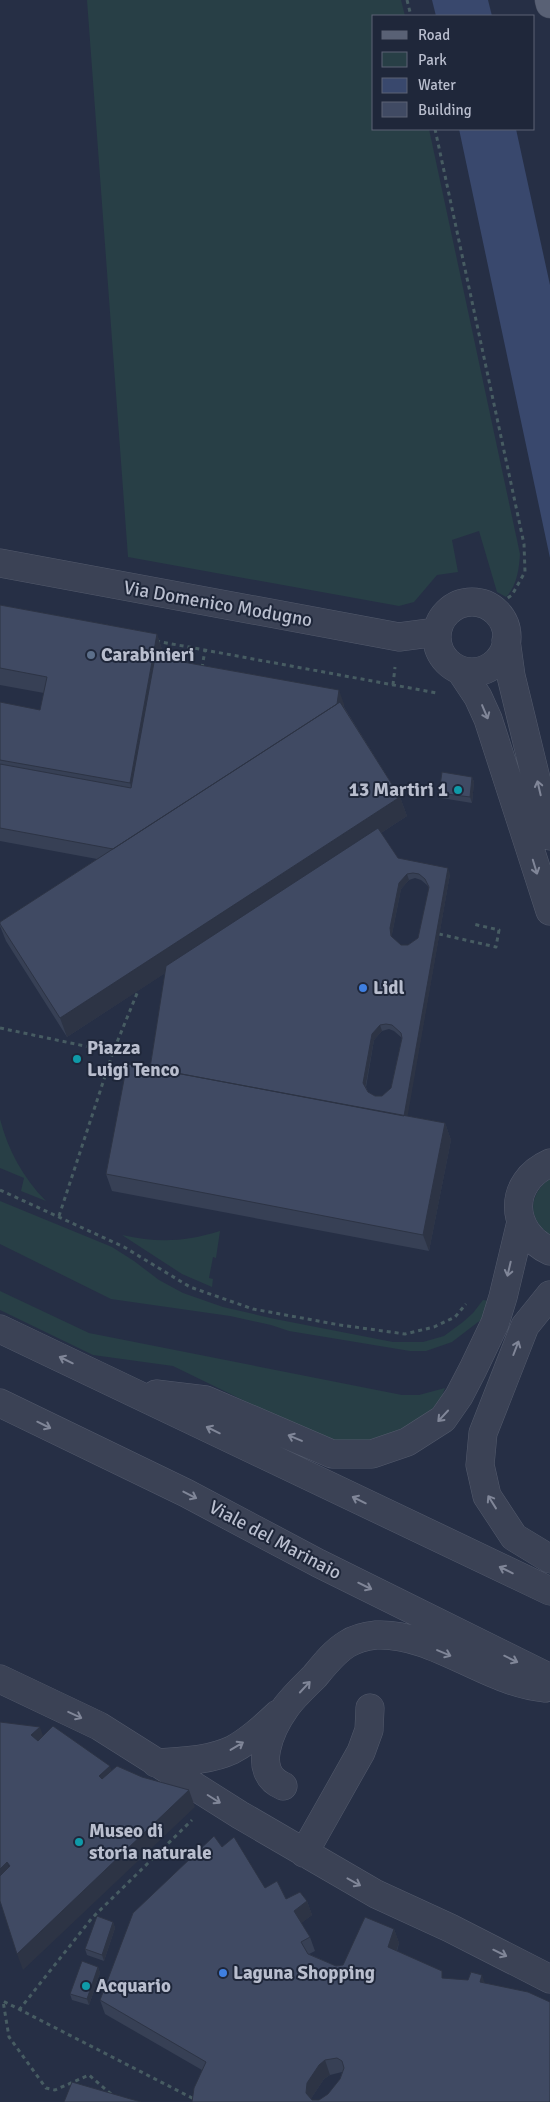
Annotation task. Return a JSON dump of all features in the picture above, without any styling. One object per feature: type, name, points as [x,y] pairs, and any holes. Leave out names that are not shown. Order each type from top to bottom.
[{"type":"main road","points":[[549,0],[550,4]]},
{"type":"street","name":"Via Domenico Modugno","points":[[0,563],[399,637],[437,632]]},
{"type":"street","points":[[550,836],[511,676],[506,628],[501,617],[493,608],[476,602],[458,604],[444,615],[437,632],[437,644],[442,655],[450,664],[460,670],[478,698],[488,719],[550,911]]},
{"type":"street","points":[[460,670],[481,671],[490,666],[504,651],[506,640]]},
{"type":"street","points":[[550,1163],[540,1167],[528,1178],[518,1202],[521,1222],[528,1236],[539,1246],[550,1251]]},
{"type":"street","points":[[132,1391],[206,1400],[332,1454],[372,1454],[408,1442],[443,1418],[459,1396],[473,1369],[495,1323],[521,1222]]},
{"type":"street","points":[[550,1295],[525,1326],[483,1433],[480,1465],[487,1496],[514,1537],[550,1560]]},
{"type":"street","points":[[0,1329],[550,1591]]},
{"type":"street","name":"Viale del Marinaio","points":[[0,1403],[186,1493],[318,1563],[550,1678]]},
{"type":"street","points":[[156,1763],[196,1761],[231,1750],[249,1738],[286,1707],[334,1655],[347,1644],[362,1637],[376,1635],[394,1636],[417,1641],[503,1677],[539,1688],[550,1689]]},
{"type":"street","points":[[0,1679],[99,1726],[304,1853],[376,1894],[450,1928],[550,1979]]},
{"type":"street","points":[[0,1697],[38,1697]]},
{"type":"street","points":[[283,1786],[276,1783],[270,1776],[265,1759],[273,1729],[286,1707]]},
{"type":"street","points":[[304,1853],[361,1752],[368,1730],[370,1708]]},
{"type":"path","points":[[407,0],[411,15]]},
{"type":"path","points":[[435,130],[524,544],[525,572],[512,595],[493,608]]},
{"type":"path","points":[[146,639],[445,694]]},
{"type":"path","points":[[202,669],[205,650]]},
{"type":"path","points":[[439,934],[496,947],[499,930],[473,924]]},
{"type":"path","points":[[60,1216],[113,1052],[138,991]]},
{"type":"path","points":[[0,1028],[113,1052]]},
{"type":"path","points":[[0,1190],[124,1247],[190,1287],[253,1309],[340,1325],[405,1334],[434,1327],[455,1317],[483,1287],[503,1297]]},
{"type":"path","points":[[19,2010],[92,1918],[199,1814]]},
{"type":"path","points":[[0,1997],[3,2001],[19,2010],[199,2102]]},
{"type":"path","points":[[3,2001],[9,2037],[46,2088],[55,2090],[89,2075],[114,2096]]},
{"type":"green space","points":[[87,0],[401,0],[405,15],[372,15],[372,130],[429,130],[520,554],[513,588],[506,597],[497,592],[479,531],[452,540],[458,572],[437,575],[414,602],[399,606],[128,557]]},
{"type":"green space","points":[[0,1119],[7,1142],[17,1163],[30,1183],[46,1201],[21,1191],[24,1178],[0,1168]]},
{"type":"green space","points":[[550,1178],[550,1235],[537,1221],[533,1207],[537,1192]]},
{"type":"green space","points":[[0,1201],[112,1247],[159,1280],[183,1293],[223,1307],[275,1319],[393,1342],[423,1342],[444,1336],[473,1313],[483,1300],[490,1301],[482,1319],[452,1342],[426,1351],[410,1351],[289,1331],[230,1316],[111,1299],[0,1244]]},
{"type":"green space","points":[[220,1231],[216,1258],[213,1257],[209,1278],[213,1279],[212,1287],[182,1274],[122,1235],[171,1240]]},
{"type":"green space","points":[[0,1291],[89,1333],[402,1395],[419,1395],[445,1388],[441,1398],[427,1416],[410,1427],[364,1444],[334,1441],[290,1423],[173,1366],[93,1355],[0,1310]]},
{"type":"water","points":[[432,0],[488,0],[492,15],[436,15]]},
{"type":"water","points":[[459,130],[516,130],[550,285],[550,558]]},
{"type":"building","points":[[0,605],[157,634],[130,783],[0,760],[0,702],[40,710],[47,677],[0,668]]},
{"type":"building","points":[[155,657],[339,690],[337,704],[113,849],[0,828],[0,764],[131,788]]},
{"type":"building","points":[[340,702],[400,797],[60,1018],[0,922]]},
{"type":"building","name":"13 Martiri 1","points":[[442,772],[472,777],[470,797],[439,793]]},
{"type":"building","points":[[378,828],[398,858],[448,868],[404,1116],[150,1068],[166,966]],"holes":[[[407,874],[419,874],[425,879],[429,887],[418,938],[408,945],[401,945],[391,936],[390,928],[399,883]],[[380,1025],[392,1025],[401,1033],[402,1038],[391,1088],[382,1096],[375,1096],[368,1092],[363,1083],[372,1034]]]},
{"type":"building","points":[[127,1064],[445,1123],[423,1235],[106,1174]]},
{"type":"building","name":"Museo di storia naturale","points":[[0,1722],[40,1727],[31,1735],[38,1741],[53,1726],[110,1766],[99,1776],[102,1779],[117,1766],[142,1777],[189,1790],[17,1954],[0,1901],[0,1876],[10,1866],[7,1862],[0,1869]]},
{"type":"building","name":"Laguna Shopping","points":[[214,1836],[222,1847],[234,1837],[265,1888],[277,1881],[286,1899],[300,1892],[307,1901],[294,1911],[310,1937],[301,1942],[308,1954],[336,1966],[343,1965],[365,1917],[394,1929],[388,1947],[442,1971],[442,1978],[468,1980],[471,1972],[482,1975],[480,1982],[528,1992],[550,2002],[550,2102],[192,2102],[194,2088],[206,2062],[100,2000],[133,1913]],"holes":[[[337,2058],[342,2061],[344,2068],[340,2079],[328,2094],[319,2100],[312,2100],[306,2093],[307,2083],[319,2065],[325,2060]]]},
{"type":"building","points":[[97,1916],[113,1922],[102,1955],[85,1949]]},
{"type":"building","name":"Acquario","points":[[82,1961],[98,1967],[87,1999],[70,1994]]},
{"type":"building","points":[[72,2082],[141,2102],[64,2102]]},
{"type":"place","name":"Carabinieri","points":[[91,655]]},
{"type":"place","name":"13 Martiri 1","points":[[458,790]]},
{"type":"place","name":"Lidl","points":[[363,988]]},
{"type":"place","name":"Piazza Luigi Tenco","points":[[77,1059]]},
{"type":"place","name":"Museo di storia naturale","points":[[79,1842]]},
{"type":"place","name":"Laguna Shopping","points":[[223,1973]]},
{"type":"place","name":"Acquario","points":[[86,1986]]}]
